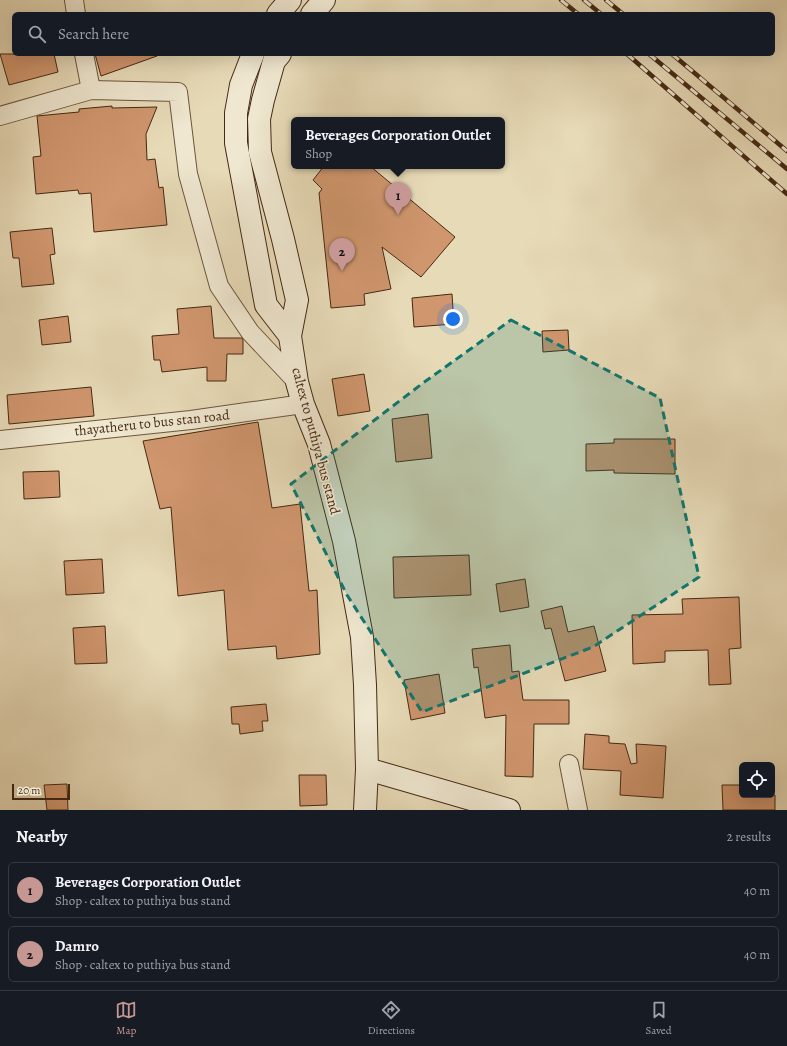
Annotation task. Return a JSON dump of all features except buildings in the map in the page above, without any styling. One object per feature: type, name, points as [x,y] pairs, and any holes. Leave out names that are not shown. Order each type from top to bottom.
[{"type":"main road","points":[[280,12],[290,0]]},
{"type":"main road","points":[[314,12],[324,0]]},
{"type":"main road","points":[[252,56],[241,85],[236,113],[236,143],[266,305],[290,336]]},
{"type":"main road","name":"caltex to puthiya bus stand","points":[[278,56],[274,61],[259,120],[260,152],[283,239],[297,300],[290,336],[297,382],[318,444],[344,541],[355,595],[362,645],[367,769],[365,810]]},
{"type":"main road","points":[[367,769],[509,810]]},
{"type":"street","points":[[74,0],[76,12]]},
{"type":"street","points":[[84,56],[91,90]]},
{"type":"street","points":[[0,116],[91,90],[178,92],[188,174],[219,286],[250,332],[297,382]]},
{"type":"street","name":"thayatheru to bus stan road","points":[[0,440],[191,420],[304,404]]},
{"type":"street","points":[[569,764],[578,810]]},
{"type":"highlighted area","points":[[511,320],[660,398],[699,577],[593,647],[422,712],[347,595],[291,484],[423,383]]},
{"type":"railway","points":[[561,0],[576,12]]},
{"type":"railway","points":[[584,0],[599,12]]},
{"type":"railway","points":[[606,0],[621,12]]},
{"type":"railway","points":[[629,56],[787,194]]},
{"type":"railway","points":[[651,56],[787,169]]},
{"type":"railway","points":[[674,56],[787,151]]},
{"type":"place","name":"Beverages Corporation Outlet","points":[[398,215]]},
{"type":"place","name":"Damro","points":[[342,271]]}]
